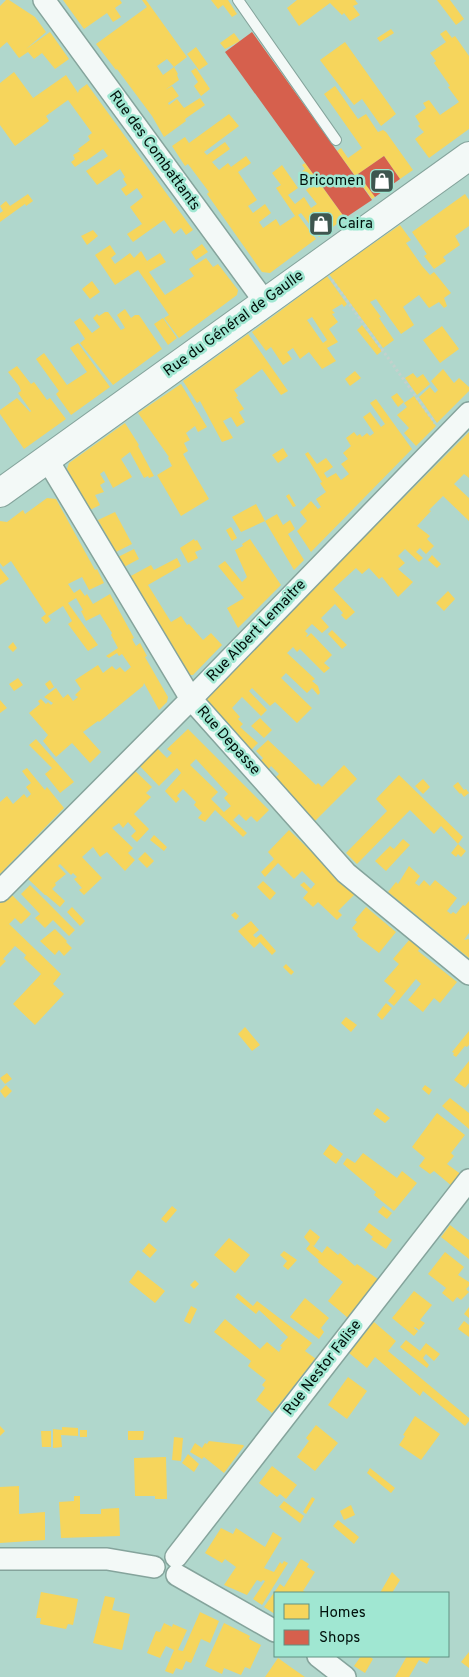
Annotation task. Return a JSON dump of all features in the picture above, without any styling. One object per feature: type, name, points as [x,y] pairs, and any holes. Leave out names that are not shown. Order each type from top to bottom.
[{"type":"main road","name":"Rue du Général de Gaulle","points":[[0,493],[469,156]]},
{"type":"street","name":"Rue des Combattants","points":[[44,0],[265,302]]},
{"type":"street","name":"Rue Albert Lemaitre","points":[[0,890],[191,700],[469,412]]},
{"type":"street","name":"Rue Depasse","points":[[46,459],[191,700],[346,873],[469,974]]},
{"type":"street","name":"Rue Nestor Falise","points":[[176,1566],[469,1180]]},
{"type":"street","points":[[0,1559],[107,1559],[154,1567],[156,1559],[164,1553],[168,1553],[176,1566],[274,1631]]},
{"type":"street","points":[[319,1657],[345,1677]]},
{"type":"lane","points":[[238,0],[336,140]]},
{"type":"path","points":[[320,263],[445,437]]},
{"type":"building: Homes","points":[[6,0],[9,0],[35,17],[46,32],[26,49],[50,32],[69,59],[55,69],[42,53],[34,59],[28,52],[19,58],[7,42],[0,48],[0,6]]},
{"type":"building: Homes","points":[[63,0],[120,0],[122,3],[115,8],[121,17],[113,22],[107,13],[84,29]]},
{"type":"building: Homes","points":[[142,0],[146,0],[187,57],[174,67],[179,80],[165,90],[172,86],[179,96],[168,103],[169,105],[177,99],[184,108],[200,98],[205,105],[164,137],[152,116],[96,44],[147,7]],"holes":[[[167,59],[174,67],[163,75],[157,66]]]},
{"type":"building: Homes","points":[[211,0],[228,0],[237,14],[232,17],[223,5],[218,9]]},
{"type":"building: Homes","points":[[297,0],[355,0],[358,4],[353,6],[360,15],[350,21],[344,13],[342,15],[330,3],[299,26],[287,8]]},
{"type":"building: Homes","points":[[437,0],[450,0],[464,19],[456,25]]},
{"type":"building: Homes","points":[[391,29],[394,33],[380,42],[377,38]]},
{"type":"building: Homes","points":[[446,30],[452,38],[455,36],[469,56],[469,129],[429,158],[415,139],[424,132],[418,126],[420,124],[415,116],[426,108],[423,103],[429,100],[440,115],[459,102],[448,87],[450,86],[434,63],[436,61],[430,53],[446,42],[440,34]]},
{"type":"building: Homes","points":[[234,33],[240,41],[225,49],[220,43]]},
{"type":"building: Homes","points":[[345,42],[396,114],[381,126],[362,99],[354,105],[320,60]]},
{"type":"building: Homes","points":[[196,47],[208,64],[199,70],[187,54]]},
{"type":"building: Homes","points":[[196,68],[210,89],[201,96],[194,86],[198,82],[191,71]]},
{"type":"building: Homes","points":[[14,72],[33,98],[66,75],[78,93],[87,84],[193,230],[186,235],[181,228],[174,234],[164,220],[133,242],[127,234],[142,224],[130,207],[143,197],[137,188],[126,196],[121,189],[127,185],[120,169],[97,185],[86,171],[108,156],[103,149],[75,167],[71,162],[75,159],[73,155],[80,151],[78,149],[90,140],[88,136],[92,133],[68,100],[46,116],[49,121],[15,146],[0,125],[0,83]]},
{"type":"building: Homes","points":[[335,86],[358,119],[366,114],[378,132],[383,130],[386,132],[413,170],[400,179],[384,156],[358,174],[375,197],[372,199],[337,151],[341,148],[348,158],[362,148],[324,94]]},
{"type":"building: Homes","points":[[229,114],[239,126],[204,152],[207,155],[225,142],[230,149],[212,162],[219,170],[228,163],[231,167],[246,156],[251,163],[238,172],[257,200],[248,206],[253,213],[265,204],[271,213],[259,222],[263,228],[276,219],[280,226],[295,216],[276,188],[281,185],[272,173],[282,165],[298,188],[288,195],[295,204],[304,197],[311,208],[317,204],[306,190],[310,187],[300,173],[305,169],[302,165],[305,163],[345,218],[319,237],[301,213],[298,215],[316,239],[270,273],[262,272],[207,194],[209,192],[188,164],[185,166],[172,146],[185,137],[189,143]]},
{"type":"building: Homes","points":[[28,194],[33,201],[26,206],[25,204],[0,222],[0,213],[3,211],[0,206],[6,201],[10,206]]},
{"type":"building: Homes","points":[[465,194],[469,200],[469,226],[455,236],[460,245],[443,257],[446,261],[434,269],[424,256],[427,254],[412,232]]},
{"type":"building: Homes","points":[[400,225],[411,240],[406,243],[422,266],[430,275],[434,272],[451,293],[444,298],[447,306],[444,308],[439,302],[429,308],[419,295],[403,307],[414,325],[401,334],[376,299],[370,302],[394,340],[383,348],[329,274]]},
{"type":"building: Homes","points":[[93,230],[98,236],[87,245],[81,236]]},
{"type":"building: Homes","points":[[202,244],[208,252],[196,260],[191,252]]},
{"type":"building: Homes","points":[[110,245],[116,254],[111,258],[115,264],[130,253],[134,258],[141,251],[147,261],[160,253],[166,262],[149,272],[165,295],[194,276],[189,269],[206,258],[213,267],[218,264],[238,290],[237,295],[179,338],[164,318],[169,315],[138,270],[115,285],[95,255]]},
{"type":"building: Homes","points":[[327,276],[347,304],[344,307],[342,304],[332,310],[335,313],[332,314],[338,322],[329,329],[338,342],[327,348],[336,361],[322,369],[309,352],[300,359],[293,348],[287,352],[292,359],[283,365],[271,347],[266,351],[252,332]],"holes":[[[312,317],[327,340],[323,343],[307,320]]]},
{"type":"building: Homes","points":[[92,281],[100,292],[90,299],[82,289]]},
{"type":"building: Homes","points":[[125,309],[131,318],[139,315],[162,349],[113,385],[80,343],[85,339],[74,322],[80,318],[92,333],[100,327],[93,318],[97,314],[99,316],[108,312],[121,330],[125,328],[117,315]]},
{"type":"building: Homes","points":[[163,318],[177,338],[168,345],[154,324]]},
{"type":"building: Homes","points":[[362,325],[382,351],[377,355],[357,330]]},
{"type":"building: Homes","points":[[442,326],[459,349],[440,363],[423,340]]},
{"type":"building: Homes","points":[[248,334],[288,391],[281,395],[262,369],[234,390],[244,409],[239,412],[245,422],[237,427],[231,417],[223,421],[233,438],[222,442],[200,401],[197,403],[183,381]]},
{"type":"building: Homes","points":[[78,343],[110,387],[71,415],[56,394],[59,391],[36,359],[44,353],[67,385],[87,372],[70,348]]},
{"type":"building: Homes","points":[[17,366],[31,384],[34,382],[47,400],[50,398],[66,419],[24,449],[0,414],[0,410],[17,398],[31,411],[18,393],[21,391],[19,386],[8,372]]},
{"type":"building: Homes","points":[[443,369],[454,383],[459,378],[469,387],[469,391],[437,423],[419,397],[430,387],[435,393],[438,390],[431,381]]},
{"type":"building: Homes","points":[[355,371],[361,378],[350,386],[345,379]]},
{"type":"building: Homes","points":[[413,373],[417,378],[423,374],[430,384],[417,395],[405,378]]},
{"type":"building: Homes","points":[[181,384],[207,427],[198,432],[195,426],[186,433],[190,440],[184,443],[188,451],[183,454],[209,499],[181,516],[157,475],[172,466],[169,457],[138,413]]},
{"type":"building: Homes","points":[[397,393],[404,402],[398,407],[391,397]]},
{"type":"building: Homes","points":[[414,396],[436,426],[416,446],[404,433],[409,428],[397,415],[407,407],[404,403]]},
{"type":"building: Homes","points":[[376,399],[412,449],[311,552],[297,531],[307,521],[300,512],[311,501],[318,509],[321,507],[316,499],[326,492],[305,454],[308,452],[317,464],[326,458],[333,467],[324,473],[327,478],[336,473],[341,480],[349,474],[341,464],[348,459],[343,453],[351,446],[346,438],[354,432],[357,436],[360,434],[362,437],[367,433],[370,436],[374,433],[363,417],[370,412],[381,427],[385,424],[370,403]]},
{"type":"building: Homes","points":[[125,423],[139,445],[154,476],[144,478],[130,452],[121,459],[132,477],[113,488],[104,471],[100,474],[105,482],[100,485],[104,492],[95,495],[100,505],[90,510],[67,469],[69,463]]},
{"type":"building: Homes","points":[[469,432],[469,478],[464,474],[454,484],[469,498],[469,521],[443,496],[429,510],[431,511],[417,526],[430,536],[427,539],[434,546],[426,554],[420,548],[416,552],[423,558],[419,562],[405,549],[398,556],[405,563],[398,569],[413,582],[398,597],[382,577],[379,579],[369,568],[362,574],[356,568],[333,589],[355,612],[346,620],[335,604],[321,618],[329,627],[322,633],[312,624],[305,631],[308,634],[307,637],[311,633],[332,655],[324,663],[330,668],[324,673],[300,649],[297,652],[293,647],[287,653],[315,679],[312,681],[318,686],[320,693],[318,695],[312,688],[307,693],[286,673],[281,678],[312,708],[297,723],[275,702],[270,706],[252,688],[249,691],[267,710],[261,716],[242,697],[232,708],[243,724],[240,727],[258,743],[247,754],[200,702]]},
{"type":"building: Homes","points":[[283,448],[288,456],[278,463],[272,455]]},
{"type":"building: Homes","points":[[289,494],[296,506],[293,507],[286,496]]},
{"type":"building: Homes","points":[[47,498],[56,499],[104,583],[89,590],[82,577],[68,584],[74,593],[80,589],[85,596],[87,594],[93,604],[110,594],[134,638],[132,639],[136,646],[140,643],[147,656],[145,657],[168,697],[167,702],[159,710],[144,683],[143,686],[99,722],[83,732],[101,752],[90,763],[72,743],[56,757],[43,741],[48,735],[29,713],[40,704],[38,701],[41,699],[46,704],[48,702],[51,705],[53,703],[44,697],[56,688],[63,698],[68,694],[73,701],[78,697],[75,695],[81,689],[75,680],[98,665],[103,673],[112,666],[116,670],[120,667],[125,672],[131,667],[122,654],[119,656],[117,653],[109,658],[106,656],[118,648],[111,635],[112,633],[100,614],[86,621],[81,611],[83,610],[76,598],[68,603],[98,645],[88,651],[68,624],[72,621],[63,606],[48,616],[51,620],[46,624],[41,618],[46,614],[11,561],[3,567],[0,563],[0,521],[7,522],[23,510],[25,514]]},
{"type":"building: Homes","points":[[256,504],[265,521],[241,532],[232,517]]},
{"type":"building: Homes","points":[[115,512],[132,544],[116,552],[98,520]]},
{"type":"building: Homes","points":[[277,514],[283,525],[290,520],[295,529],[288,534],[304,560],[294,570],[265,521]]},
{"type":"building: Homes","points":[[231,527],[237,538],[232,541],[226,530]]},
{"type":"building: Homes","points":[[194,539],[195,541],[197,540],[202,549],[195,552],[198,558],[188,563],[180,548]]},
{"type":"building: Homes","points":[[250,539],[281,585],[238,628],[227,608],[244,598],[218,566],[225,561],[242,582],[247,577],[235,550],[243,546],[242,544]]},
{"type":"building: Homes","points":[[134,549],[139,559],[124,567],[118,557]]},
{"type":"building: Homes","points":[[432,555],[441,564],[437,568],[428,560]]},
{"type":"building: Homes","points":[[177,558],[181,566],[148,585],[171,622],[181,616],[187,625],[189,624],[203,640],[211,633],[222,645],[193,675],[182,675],[129,577],[151,565],[154,570]]},
{"type":"building: Homes","points":[[0,568],[9,579],[0,585]]},
{"type":"building: Homes","points":[[448,591],[455,599],[444,611],[436,603]]},
{"type":"building: Homes","points":[[332,630],[347,645],[342,649],[328,634]]},
{"type":"building: Homes","points":[[13,642],[17,648],[13,652],[8,647]]},
{"type":"building: Homes","points":[[18,678],[23,685],[14,691],[9,684]]},
{"type":"building: Homes","points":[[50,680],[54,687],[49,690],[45,684]]},
{"type":"building: Homes","points":[[0,700],[7,708],[0,713]]},
{"type":"building: Homes","points":[[260,718],[272,730],[264,738],[251,726]]},
{"type":"building: Homes","points":[[188,729],[269,810],[257,822],[251,816],[246,821],[239,814],[233,820],[247,833],[243,837],[215,810],[205,822],[198,818],[202,813],[194,805],[196,802],[183,789],[177,796],[180,799],[176,803],[165,791],[181,773],[177,768],[159,786],[138,764],[155,746],[167,758],[172,753],[167,749]],"holes":[[[196,759],[228,794],[224,798],[231,806],[224,812],[211,799],[218,792],[190,765]]]},
{"type":"building: Homes","points":[[36,739],[74,782],[60,793],[45,774],[52,768],[29,745]]},
{"type":"building: Homes","points":[[268,740],[316,785],[318,783],[322,787],[344,765],[357,779],[314,822],[273,780],[279,774],[271,766],[266,773],[258,765],[263,758],[256,751]]},
{"type":"building: Homes","points":[[27,768],[45,790],[47,787],[64,808],[0,874],[0,802],[7,796],[13,804],[24,794],[27,798],[31,794],[26,787],[31,783],[22,771]]},
{"type":"building: Homes","points":[[133,769],[152,787],[146,793],[151,797],[134,814],[149,829],[137,842],[131,836],[136,831],[128,822],[123,828],[119,823],[112,828],[133,848],[128,853],[135,860],[125,871],[107,852],[100,857],[93,847],[82,857],[102,878],[84,895],[79,890],[82,888],[74,879],[77,877],[73,873],[71,875],[60,864],[58,866],[66,874],[55,883],[56,885],[52,889],[65,901],[60,907],[27,878],[87,819]]},
{"type":"building: Homes","points":[[399,775],[463,837],[458,844],[441,826],[434,834],[410,810],[357,864],[346,853],[387,811],[376,799]]},
{"type":"building: Homes","points":[[423,779],[430,787],[423,794],[415,786]]},
{"type":"building: Homes","points":[[458,782],[469,793],[464,797],[453,786]]},
{"type":"building: Homes","points":[[289,830],[355,894],[338,911],[342,915],[337,920],[318,902],[313,907],[303,898],[308,892],[300,885],[304,882],[311,889],[315,884],[302,871],[294,879],[278,863],[265,877],[261,872],[274,859],[268,852]]},
{"type":"building: Homes","points":[[154,835],[167,847],[164,851],[150,840]]},
{"type":"building: Homes","points":[[403,839],[410,845],[386,871],[375,861],[390,846],[394,849]]},
{"type":"building: Homes","points":[[458,844],[466,851],[461,857],[458,854],[456,857],[451,853]]},
{"type":"building: Homes","points":[[145,852],[154,861],[147,868],[138,859]]},
{"type":"building: Homes","points":[[409,866],[420,876],[415,883],[419,886],[424,880],[430,886],[435,880],[457,898],[447,911],[451,914],[453,912],[456,914],[469,901],[469,933],[464,940],[469,939],[469,958],[388,892],[396,882],[398,884]]},
{"type":"building: Homes","points":[[263,881],[276,893],[270,900],[257,887]]},
{"type":"building: Homes","points":[[30,885],[75,930],[69,936],[53,920],[45,928],[35,918],[40,914],[21,894]]},
{"type":"building: Homes","points":[[9,892],[31,914],[21,924],[15,918],[9,924],[61,974],[53,984],[64,994],[35,1025],[13,1004],[41,974],[24,958],[26,955],[15,946],[3,959],[6,961],[0,967],[0,903]]},
{"type":"building: Homes","points":[[72,907],[85,921],[80,926],[67,912]]},
{"type":"building: Homes","points":[[366,907],[396,932],[379,953],[357,936],[358,934],[352,928],[357,922],[355,920]]},
{"type":"building: Homes","points":[[235,912],[239,916],[236,920],[231,915]]},
{"type":"building: Homes","points":[[251,921],[259,930],[253,935],[256,938],[261,934],[276,951],[272,955],[260,942],[254,948],[238,931]]},
{"type":"building: Homes","points":[[55,929],[72,948],[64,956],[59,950],[55,955],[40,941]]},
{"type":"building: Homes","points":[[410,939],[421,947],[418,951],[457,982],[440,1003],[434,998],[423,1012],[408,1000],[421,984],[416,979],[394,1006],[388,1001],[396,991],[384,981],[399,964],[393,959]]},
{"type":"building: Homes","points":[[286,964],[294,972],[291,975],[283,967]]},
{"type":"building: Homes","points":[[386,1003],[392,1008],[382,1020],[377,1015]]},
{"type":"building: Homes","points":[[346,1017],[357,1025],[351,1032],[341,1023]]},
{"type":"building: Homes","points":[[245,1027],[260,1045],[252,1051],[238,1034]]},
{"type":"building: Homes","points":[[469,1031],[469,1045],[465,1046],[456,1057],[452,1052]]},
{"type":"building: Homes","points":[[469,1061],[469,1083],[465,1088],[454,1080]]},
{"type":"building: Homes","points":[[7,1073],[12,1079],[5,1084],[0,1078]]},
{"type":"building: Homes","points":[[6,1085],[12,1091],[5,1098],[0,1091]]},
{"type":"building: Homes","points":[[425,1085],[432,1090],[429,1095],[422,1089]]},
{"type":"building: Homes","points":[[450,1098],[469,1113],[469,1129],[442,1106]]},
{"type":"building: Homes","points":[[377,1108],[390,1118],[385,1123],[373,1114]]},
{"type":"building: Homes","points":[[437,1113],[465,1135],[451,1153],[454,1156],[447,1164],[462,1175],[453,1187],[434,1171],[430,1174],[419,1166],[425,1158],[412,1147]]},
{"type":"building: Homes","points":[[330,1144],[343,1154],[336,1164],[323,1154]]},
{"type":"building: Homes","points":[[363,1153],[397,1178],[402,1171],[417,1183],[394,1211],[374,1195],[376,1192],[343,1164],[347,1158],[355,1163]]},
{"type":"building: Homes","points":[[172,1206],[177,1210],[166,1223],[161,1219]]},
{"type":"building: Homes","points":[[383,1206],[392,1213],[387,1219],[378,1212]]},
{"type":"building: Homes","points":[[369,1223],[392,1240],[386,1249],[371,1239],[373,1237],[364,1230]]},
{"type":"building: Homes","points":[[450,1225],[469,1240],[469,1259],[441,1237]]},
{"type":"building: Homes","points":[[310,1229],[320,1237],[314,1246],[312,1245],[322,1253],[327,1246],[338,1255],[340,1253],[355,1266],[357,1264],[379,1280],[348,1318],[328,1301],[343,1282],[318,1262],[319,1260],[306,1249],[310,1244],[304,1237]]},
{"type":"building: Homes","points":[[229,1238],[250,1255],[235,1273],[214,1255]]},
{"type":"building: Homes","points":[[149,1243],[157,1250],[150,1258],[142,1251]]},
{"type":"building: Homes","points":[[284,1251],[297,1260],[288,1270],[283,1266],[287,1261],[280,1255]]},
{"type":"building: Homes","points":[[445,1252],[464,1267],[458,1275],[469,1282],[469,1286],[466,1289],[469,1292],[461,1300],[457,1297],[453,1302],[442,1293],[446,1288],[428,1274]]},
{"type":"building: Homes","points":[[138,1270],[165,1291],[155,1303],[129,1282]]},
{"type":"building: Homes","points":[[195,1280],[199,1284],[194,1289],[190,1285]]},
{"type":"building: Homes","points":[[414,1291],[432,1305],[420,1320],[425,1323],[419,1330],[414,1328],[418,1331],[414,1336],[392,1318]]},
{"type":"building: Homes","points":[[238,1293],[253,1306],[257,1301],[312,1343],[305,1351],[316,1359],[272,1413],[256,1400],[265,1388],[262,1385],[266,1380],[248,1366],[251,1361],[214,1332],[225,1319],[260,1349],[267,1342],[279,1352],[282,1347],[280,1346],[288,1337],[259,1310],[256,1314],[235,1297]]},
{"type":"building: Homes","points":[[305,1298],[329,1318],[321,1328],[324,1332],[319,1339],[290,1317]]},
{"type":"building: Homes","points":[[191,1306],[197,1309],[190,1324],[184,1321]]},
{"type":"building: Homes","points":[[469,1307],[469,1318],[464,1314]]},
{"type":"building: Homes","points":[[464,1321],[469,1325],[469,1337],[458,1329]]},
{"type":"building: Homes","points":[[374,1322],[396,1341],[388,1351],[469,1418],[465,1426],[423,1391],[420,1396],[375,1357],[367,1368],[349,1353]]},
{"type":"building: Homes","points":[[406,1340],[420,1351],[426,1343],[440,1354],[434,1361],[426,1354],[423,1358],[429,1365],[427,1368],[400,1347]]},
{"type":"building: Homes","points":[[348,1377],[367,1391],[347,1419],[328,1405]]},
{"type":"building: Homes","points":[[415,1416],[440,1434],[421,1460],[399,1445]]},
{"type":"building: Homes","points":[[316,1425],[338,1443],[315,1471],[297,1457],[309,1441],[306,1438]]},
{"type":"building: Homes","points":[[0,1426],[5,1431],[0,1436]]},
{"type":"building: Homes","points":[[62,1427],[78,1428],[78,1436],[61,1435],[62,1447],[53,1448],[53,1429],[62,1430]]},
{"type":"building: Homes","points":[[80,1430],[87,1430],[87,1437],[80,1437]]},
{"type":"building: Homes","points":[[41,1431],[51,1431],[51,1447],[42,1447]]},
{"type":"building: Homes","points":[[128,1431],[144,1431],[143,1440],[128,1440]]},
{"type":"building: Homes","points":[[174,1437],[183,1438],[181,1461],[172,1460]]},
{"type":"building: Homes","points":[[209,1441],[244,1446],[224,1473],[204,1457],[202,1459],[190,1452],[195,1443],[202,1448]]},
{"type":"building: Homes","points":[[188,1454],[199,1464],[194,1472],[182,1463]]},
{"type":"building: Homes","points":[[166,1457],[167,1499],[155,1499],[155,1496],[135,1496],[134,1458]]},
{"type":"building: Homes","points":[[272,1466],[297,1485],[286,1499],[280,1494],[277,1497],[259,1483]]},
{"type":"building: Homes","points":[[370,1468],[395,1488],[391,1493],[367,1473]]},
{"type":"building: Homes","points":[[19,1486],[19,1514],[45,1512],[45,1540],[0,1543],[0,1487]]},
{"type":"building: Homes","points":[[74,1496],[80,1496],[80,1514],[101,1514],[101,1509],[119,1508],[120,1536],[61,1538],[59,1502],[74,1501]]},
{"type":"building: Homes","points":[[312,1497],[315,1499],[306,1514],[303,1512]]},
{"type":"building: Homes","points":[[284,1501],[304,1516],[300,1523],[279,1507]]},
{"type":"building: Homes","points":[[351,1505],[355,1515],[344,1520],[340,1511]]},
{"type":"building: Homes","points":[[338,1520],[359,1537],[354,1544],[333,1526]]},
{"type":"building: Homes","points":[[221,1528],[233,1534],[236,1528],[265,1547],[273,1532],[282,1538],[264,1568],[274,1572],[280,1562],[282,1564],[284,1561],[288,1563],[262,1605],[253,1599],[265,1581],[257,1580],[247,1595],[224,1585],[236,1567],[225,1559],[222,1563],[205,1553]]},
{"type":"building: Homes","points":[[301,1559],[309,1564],[307,1567],[315,1572],[303,1591],[306,1592],[274,1592],[280,1584],[284,1587]]},
{"type":"building: Homes","points":[[392,1572],[400,1580],[393,1592],[381,1592]]},
{"type":"building: Homes","points":[[41,1592],[78,1599],[73,1625],[68,1624],[66,1629],[40,1624],[41,1618],[36,1618]]},
{"type":"building: Homes","points":[[274,1593],[274,1613],[264,1607]]},
{"type":"building: Homes","points":[[105,1596],[115,1598],[112,1610],[130,1614],[122,1650],[93,1643]]},
{"type":"building: Homes","points":[[200,1612],[219,1621],[210,1643],[201,1639],[191,1663],[186,1661],[182,1670],[176,1668],[173,1674],[165,1671],[174,1650],[166,1646],[160,1658],[147,1653],[156,1631],[160,1632],[164,1623],[172,1627],[173,1624],[187,1630],[178,1650],[183,1651]]},
{"type":"building: Homes","points":[[224,1623],[250,1636],[249,1639],[261,1645],[250,1669],[245,1667],[241,1675],[224,1668],[222,1674],[205,1666]]},
{"type":"building: Homes","points":[[469,1652],[469,1668],[461,1662]]},
{"type":"building: Homes","points":[[360,1657],[370,1657],[373,1659],[365,1673],[354,1666]]},
{"type":"building: Homes","points":[[406,1657],[430,1657],[427,1664],[419,1660],[409,1677],[395,1677]]},
{"type":"building: Homes","points":[[278,1658],[292,1668],[305,1677],[265,1677]]},
{"type":"building: Shops","points":[[252,32],[372,200],[345,218],[225,52]]},
{"type":"building: Shops","points":[[384,156],[400,179],[375,197],[358,174]]},
{"type":"place","name":"Bricomen","points":[[382,181]]},
{"type":"place","name":"Caira","points":[[321,224]]}]
